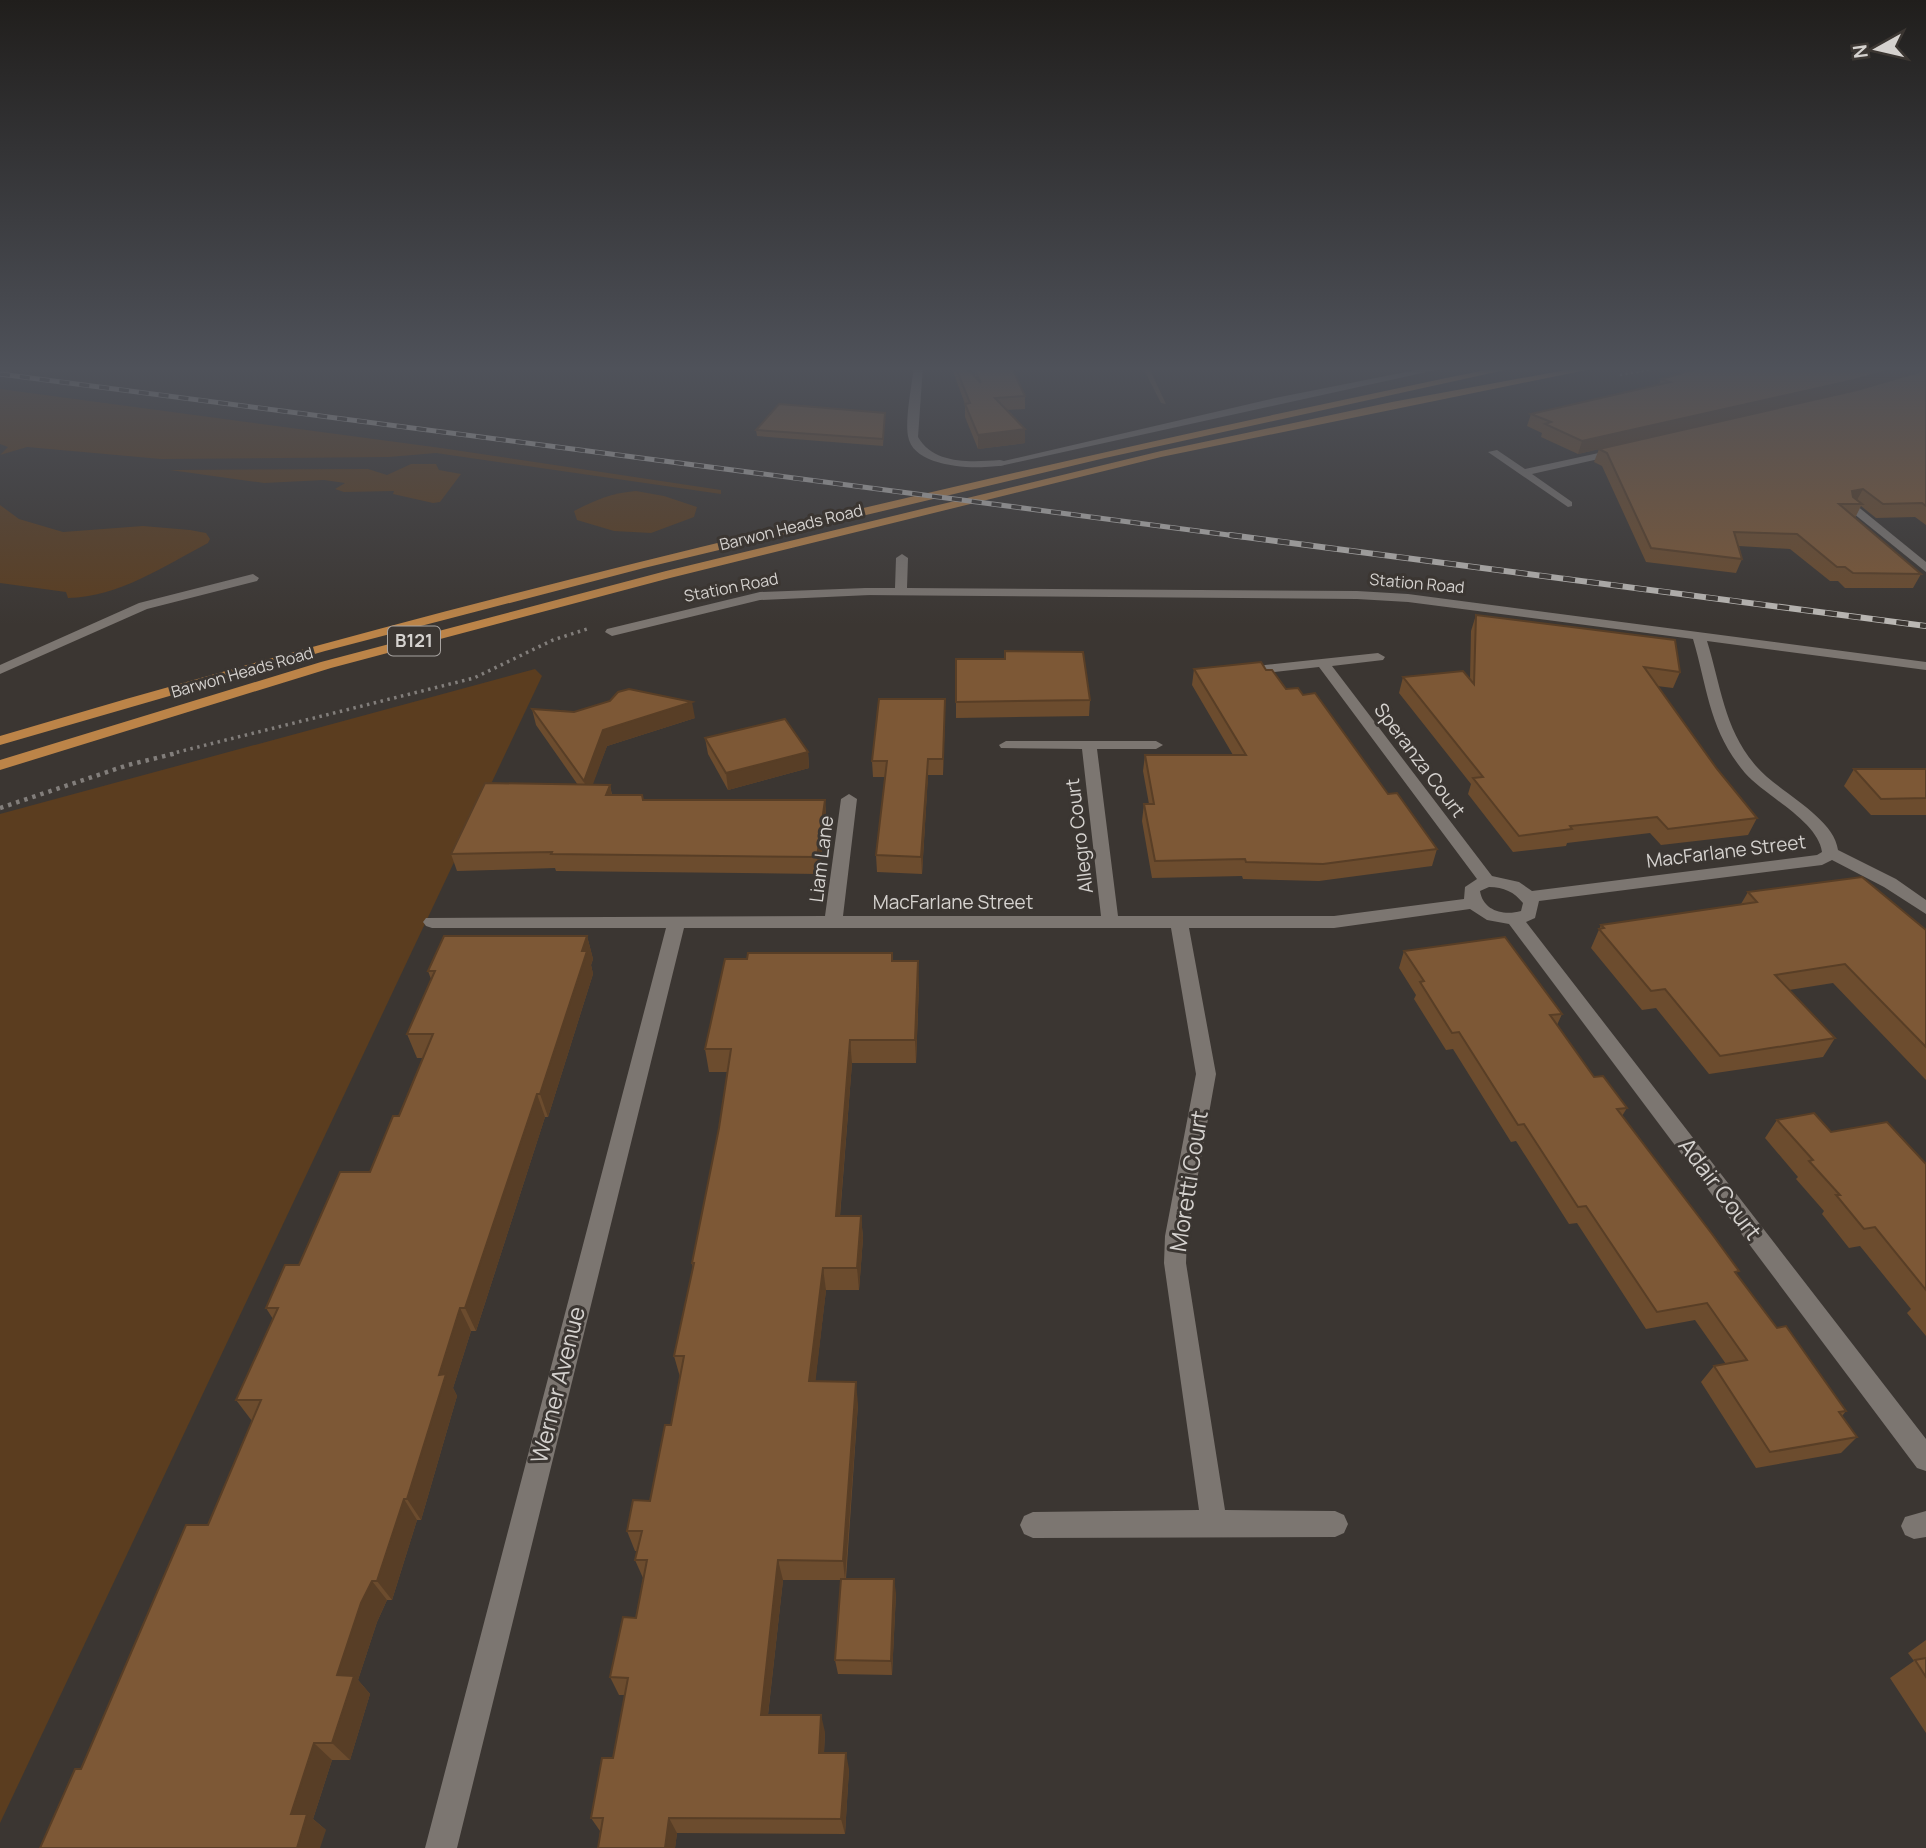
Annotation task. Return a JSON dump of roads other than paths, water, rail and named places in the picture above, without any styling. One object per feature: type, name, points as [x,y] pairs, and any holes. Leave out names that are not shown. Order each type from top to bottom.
[{"type":"main road","name":"Barwon Heads Road","points":[[0,741],[317,648],[792,528],[1111,452]]},
{"type":"main road","name":"Barwon Heads Road","points":[[0,765],[339,662],[553,604],[1176,452]]},
{"type":"street","points":[[927,452],[949,461],[981,464],[1000,463],[1048,452]]},
{"type":"street","points":[[1493,452],[1569,504]]},
{"type":"street","points":[[1524,473],[1615,452]]},
{"type":"street","points":[[1852,507],[1926,568]]},
{"type":"street","points":[[1908,553],[1926,553]]},
{"type":"street","points":[[901,592],[902,558]]},
{"type":"street","points":[[0,670],[143,606],[190,592],[253,579]]},
{"type":"street","name":"Station Road","points":[[612,632],[760,596],[787,593],[1395,597],[1496,608],[1926,666]]},
{"type":"street","name":"MacFarlane Street","points":[[1528,897],[1822,860],[1830,853],[1830,843],[1826,835],[1763,784],[1738,753],[1720,721],[1699,636]]},
{"type":"street","points":[[1265,669],[1378,657]]},
{"type":"street","name":"Speranza Court","points":[[1323,663],[1487,881]]},
{"type":"street","points":[[1006,744],[1156,745]]},
{"type":"street","name":"Allegro Court","points":[[1089,745],[1110,923]]},
{"type":"street","name":"Liam Lane","points":[[833,923],[849,799]]},
{"type":"street","points":[[1830,853],[1890,883],[1926,908]]},
{"type":"street","points":[[1487,881],[1511,884],[1528,897],[1532,903],[1529,914],[1514,919],[1491,916],[1474,903],[1471,897],[1474,887],[1487,881]]},
{"type":"street","name":"MacFarlane Street","points":[[432,922],[1334,922],[1474,903]]},
{"type":"street","name":"Adair Court","points":[[1514,919],[1926,1459]]},
{"type":"street","name":"Werner Avenue","points":[[440,1848],[676,923]]},
{"type":"street","name":"Moretti Court","points":[[1179,923],[1206,1074],[1176,1236],[1175,1263],[1214,1523]]},
{"type":"street","points":[[1033,1525],[1335,1524]]},
{"type":"railway","points":[[597,452],[1244,537]]},
{"type":"railway","points":[[1230,535],[1926,626]]}]
